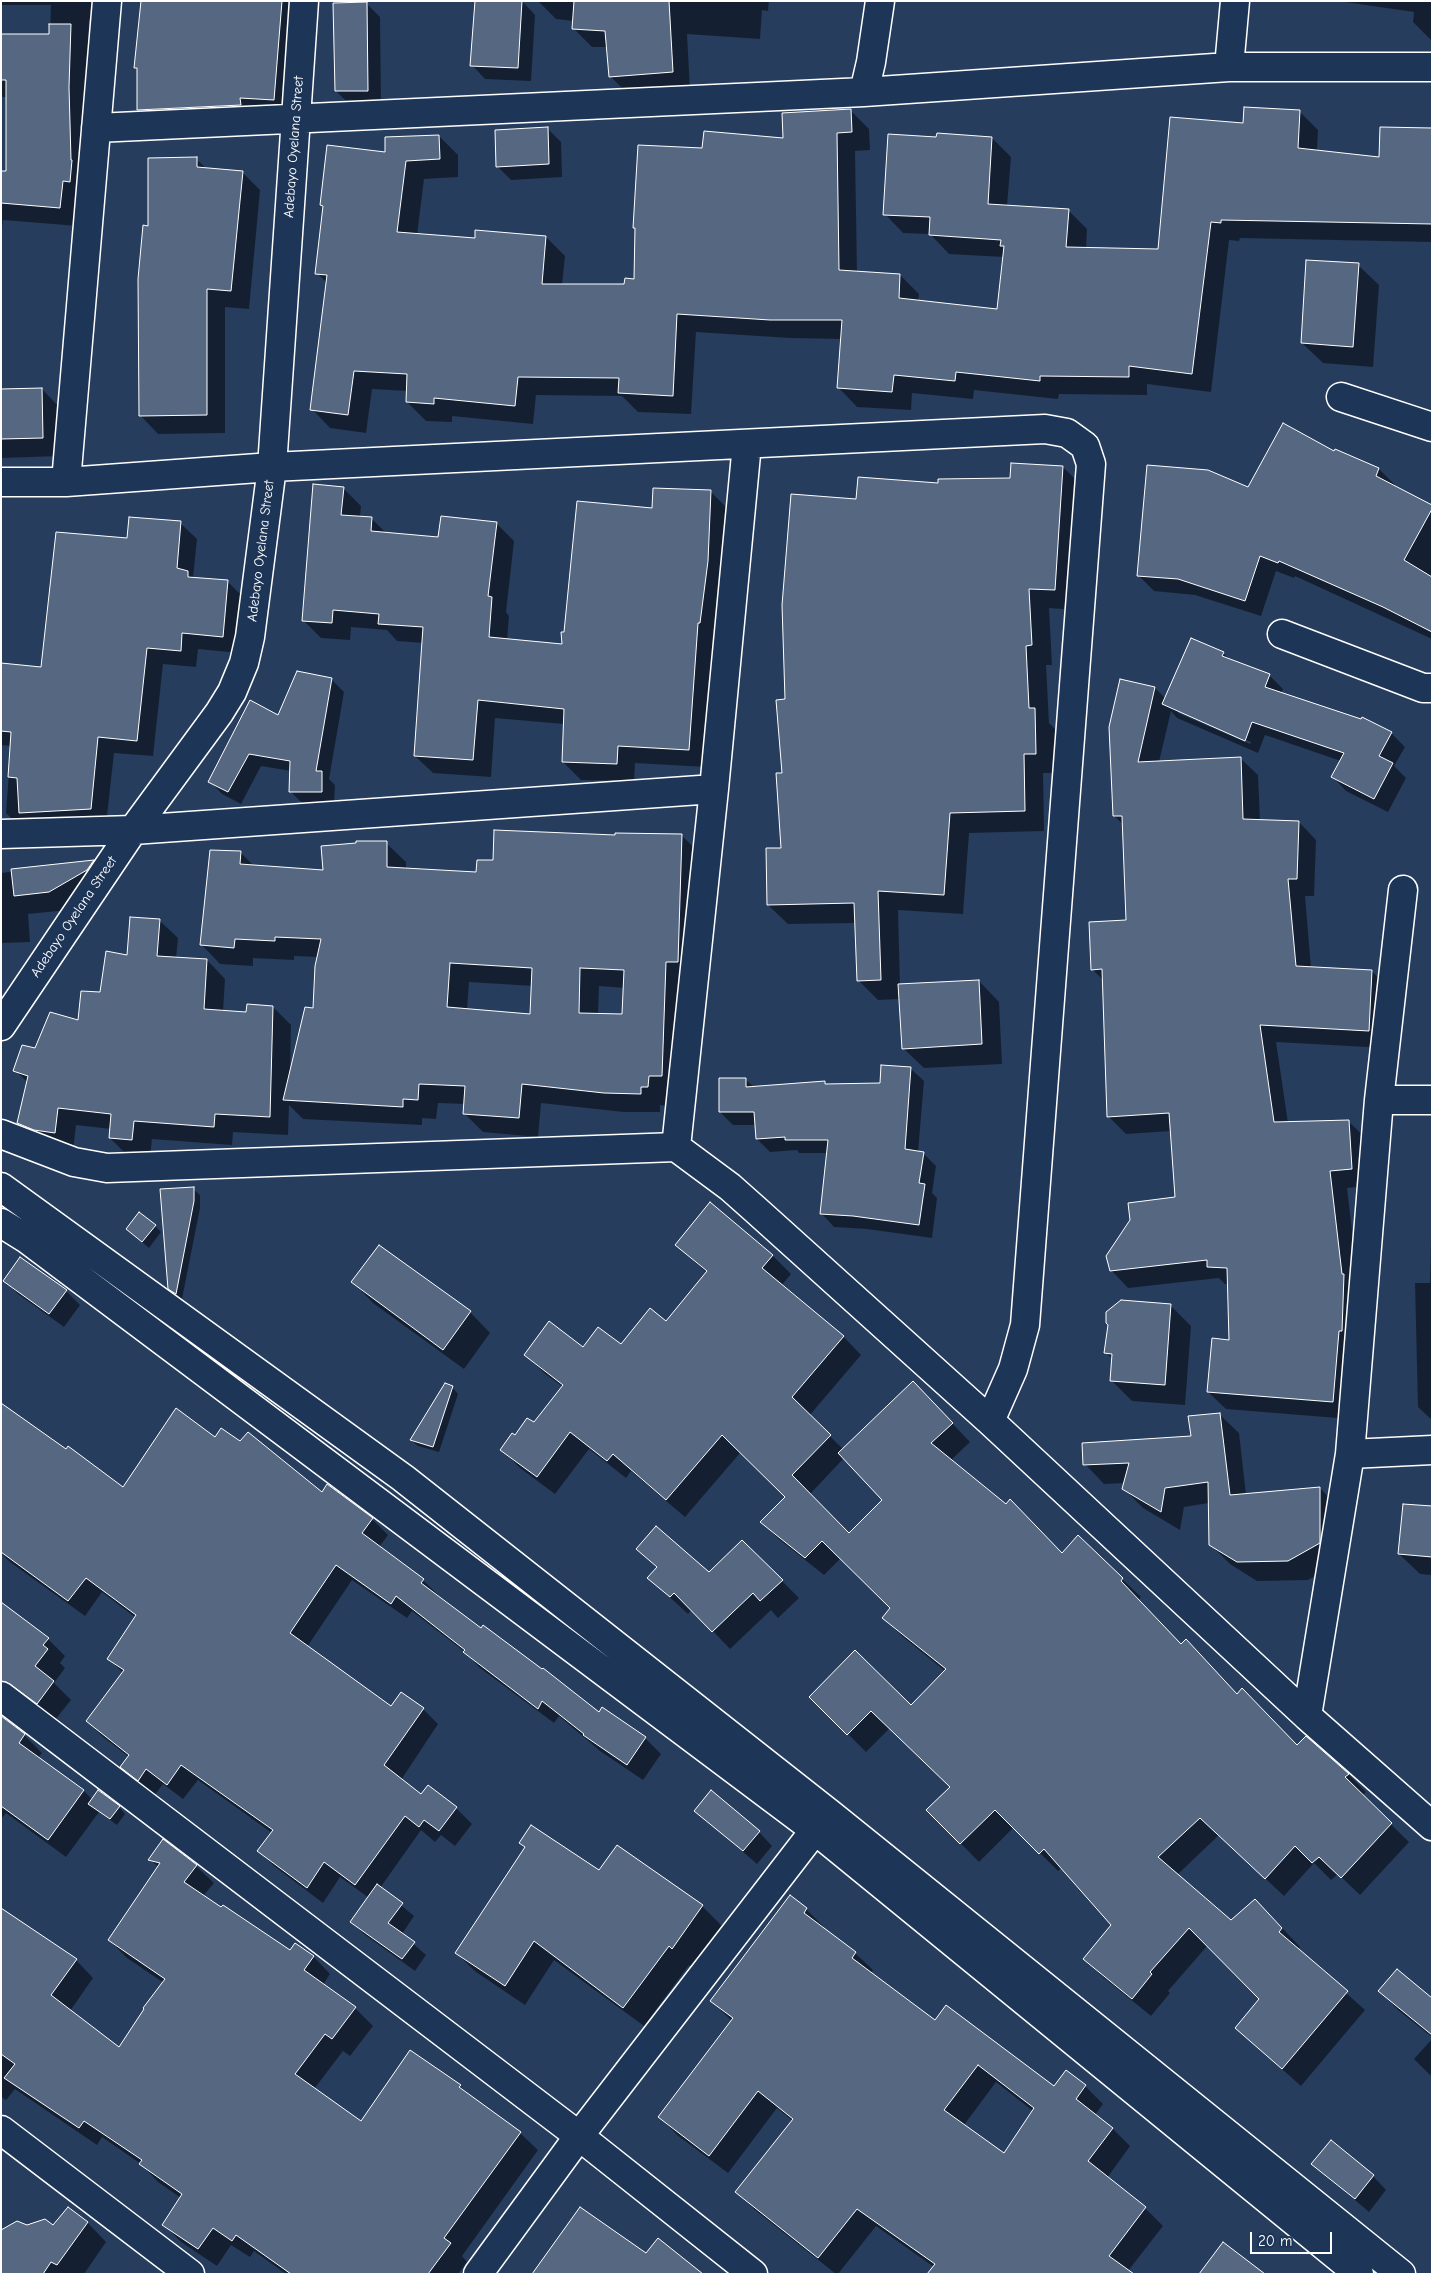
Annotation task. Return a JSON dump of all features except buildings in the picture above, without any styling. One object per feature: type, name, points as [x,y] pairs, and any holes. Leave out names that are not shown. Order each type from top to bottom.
[{"type":"street","points":[[66,482],[107,1]]},
{"type":"street","name":"Adebayo Oyelana Street","points":[[1,1026],[133,830],[219,713],[232,692],[244,663],[250,637],[272,467],[304,1]]},
{"type":"street","points":[[864,92],[871,62],[880,1]]},
{"type":"street","points":[[1229,66],[1235,1]]},
{"type":"street","points":[[96,128],[864,92],[1229,66],[1432,67]]},
{"type":"street","points":[[1341,397],[1432,426]]},
{"type":"street","points":[[1,482],[66,482],[272,467],[1045,429],[1067,433],[1085,446],[1091,464],[1025,1325],[1013,1369],[990,1422]]},
{"type":"street","points":[[676,1147],[714,789],[747,444]]},
{"type":"street","points":[[1282,634],[1424,688],[1432,688]]},
{"type":"street","points":[[1,834],[133,830],[714,789]]},
{"type":"street","points":[[1307,1716],[1350,1454],[1379,1100],[1403,890]]},
{"type":"street","points":[[1379,1100],[1432,1100]]},
{"type":"street","points":[[1,1134],[74,1162],[108,1168],[676,1147],[730,1187],[990,1422],[1307,1716],[1432,1826]]},
{"type":"street","points":[[1,1188],[403,1478],[830,1814],[1401,2274]]},
{"type":"street","points":[[1,1223],[27,1239],[815,1830],[1359,2274]]},
{"type":"street","points":[[1350,1454],[1432,1450]]},
{"type":"street","points":[[500,1594],[519,1570]]},
{"type":"street","points":[[1,1696],[579,2136],[752,2274]]},
{"type":"street","points":[[478,2274],[579,2136],[815,1830]]},
{"type":"street","points":[[1,2130],[190,2274]]}]
